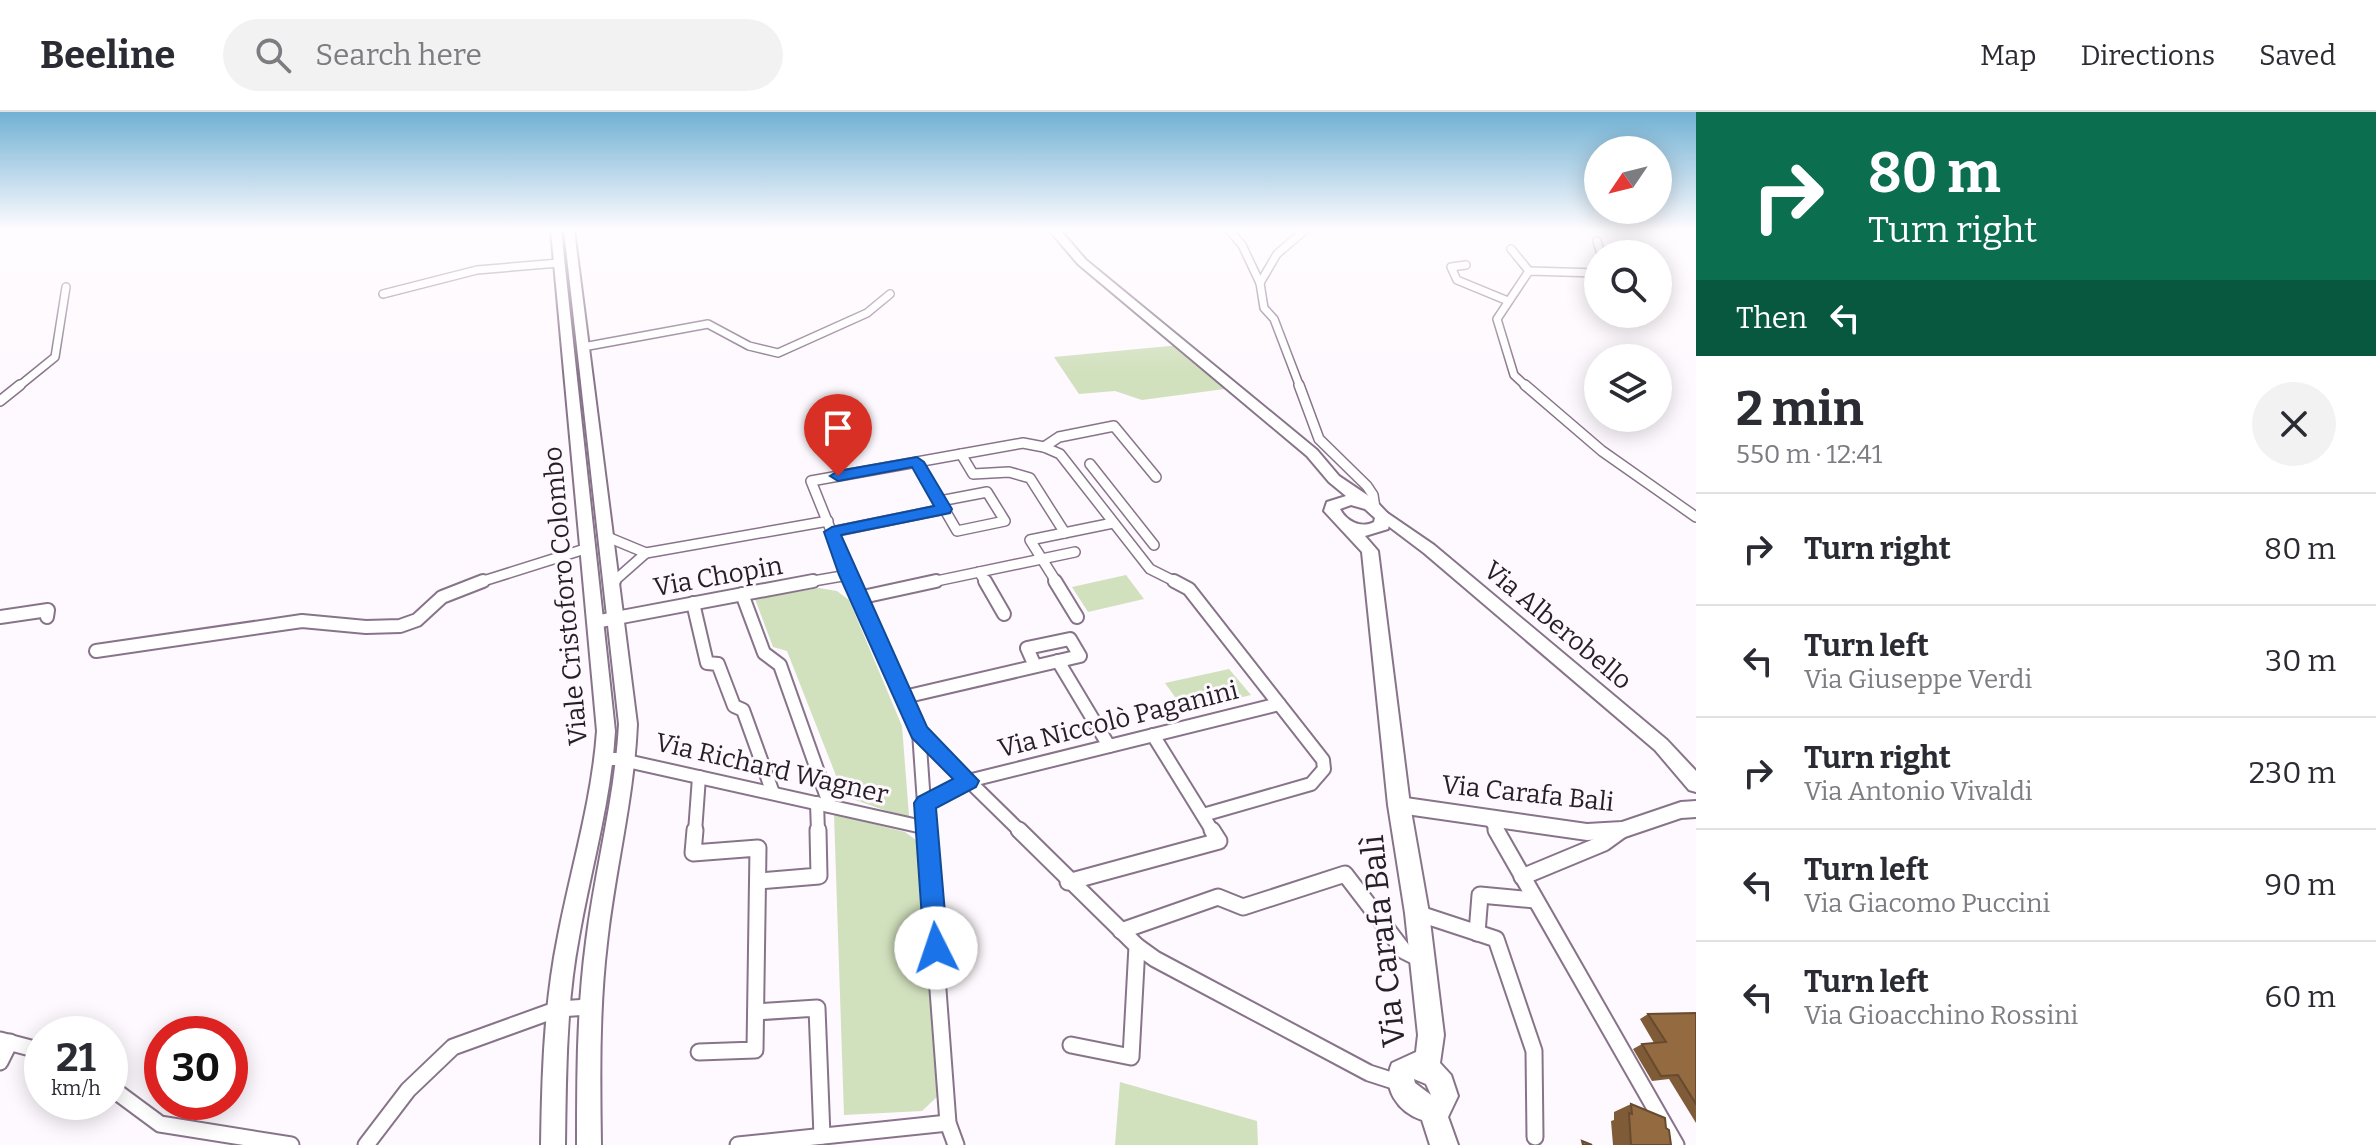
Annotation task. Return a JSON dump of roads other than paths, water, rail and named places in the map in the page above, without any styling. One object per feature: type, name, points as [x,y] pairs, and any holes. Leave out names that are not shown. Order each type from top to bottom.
[{"type":"main road","name":"Viale Cristoforo Colombo","points":[[562,278],[605,536],[628,724],[628,761],[596,940],[589,1007],[589,1145]]},
{"type":"main road","name":"Viale Cristoforo Colombo","points":[[553,1145],[558,1009],[567,939],[605,759],[605,718],[588,548],[579,382],[583,347],[575,278]]},
{"type":"main road","points":[[1102,278],[1312,453],[1333,499],[1367,516]]},
{"type":"main road","points":[[1335,516],[1367,516],[1347,526],[1335,516]]},
{"type":"main road","name":"Via Alberobello","points":[[1367,516],[1433,553],[1661,745],[1696,784]]},
{"type":"main road","name":"Via Carafa Balì","points":[[1367,516],[1399,805],[1417,913],[1431,1035],[1426,1069]]},
{"type":"main road","points":[[1661,745],[1696,771]]},
{"type":"main road","name":"Via Carafa Bali","points":[[1399,805],[1587,832],[1622,830],[1681,810],[1696,809]]},
{"type":"main road","points":[[1414,1065],[1426,1069],[1438,1078],[1445,1096],[1442,1106],[1432,1110],[1410,1099],[1400,1083],[1404,1068],[1414,1065]]},
{"type":"main road","points":[[1432,1110],[1444,1145]]},
{"type":"street","points":[[383,294],[445,278]]},
{"type":"street","points":[[1258,278],[1264,308],[1274,319],[1283,340],[1300,394],[1319,439],[1367,516]]},
{"type":"street","points":[[1260,283],[1263,278]]},
{"type":"street","points":[[1456,278],[1508,301]]},
{"type":"street","points":[[1524,278],[1497,319],[1514,375],[1602,451],[1696,517]]},
{"type":"street","points":[[0,401],[55,357],[66,287]]},
{"type":"street","points":[[583,347],[708,324],[749,346],[778,353],[867,313],[890,294]]},
{"type":"street","points":[[1044,447],[1059,437],[1114,426],[1156,477]]},
{"type":"street","points":[[956,1145],[948,1123],[919,732],[848,575],[811,481],[1023,443],[1060,454],[1150,569],[1189,589],[1323,760],[1324,769],[1311,784],[1203,815]]},
{"type":"street","points":[[961,454],[973,474],[1021,473],[1030,478],[1065,533]]},
{"type":"street","points":[[605,536],[646,553],[830,526],[942,505],[987,492],[1005,521],[957,531],[942,505],[917,462]]},
{"type":"street","points":[[1090,464],[1154,545]]},
{"type":"street","points":[[1087,487],[1106,483]]},
{"type":"street","points":[[1077,617],[1030,540],[1113,523]]},
{"type":"street","points":[[96,651],[302,621],[354,627],[400,626],[417,620],[442,597],[455,591],[588,548]]},
{"type":"street","points":[[858,598],[1075,552]]},
{"type":"street","points":[[611,584],[646,553]]},
{"type":"street","points":[[979,572],[1004,614]]},
{"type":"street","name":"Via Chopin","points":[[595,622],[848,575]]},
{"type":"street","points":[[742,594],[764,653],[780,665],[824,805],[819,876],[758,881]]},
{"type":"street","points":[[693,603],[707,663],[718,664],[734,706],[743,710],[773,793]]},
{"type":"street","points":[[0,617],[48,610],[47,617]]},
{"type":"street","points":[[904,697],[1080,656],[1070,639],[1027,648],[1035,666]]},
{"type":"street","points":[[1058,661],[1109,746]]},
{"type":"street","name":"Via Niccolò Paganini","points":[[925,803],[968,781],[1279,704]]},
{"type":"street","points":[[919,732],[1068,882],[1137,946],[1155,959],[1369,1073],[1400,1083]]},
{"type":"street","points":[[1068,882],[1219,841],[1153,735]]},
{"type":"street","name":"Via Richard Wagner","points":[[605,759],[628,761],[927,828]]},
{"type":"street","points":[[699,777],[693,853],[758,848],[755,1050],[699,1052]]},
{"type":"street","points":[[1489,817],[1676,1145]]},
{"type":"street","points":[[1522,877],[1604,843],[1622,830]]},
{"type":"street","points":[[1121,931],[1218,897],[1243,907],[1345,874],[1404,951],[1422,960]]},
{"type":"street","points":[[1477,933],[1480,895],[1535,900]]},
{"type":"street","points":[[1417,913],[1496,939],[1534,1051],[1535,1137]]},
{"type":"street","points":[[1071,1045],[1131,1057],[1137,946]]},
{"type":"street","points":[[366,1145],[408,1090],[453,1047],[558,1009],[589,1007]]},
{"type":"street","points":[[756,1012],[817,1008],[822,1136]]},
{"type":"street","points":[[0,1062],[5,1041]]},
{"type":"street","points":[[128,1100],[160,1124],[291,1145]]},
{"type":"street","points":[[738,1145],[948,1123]]}]
